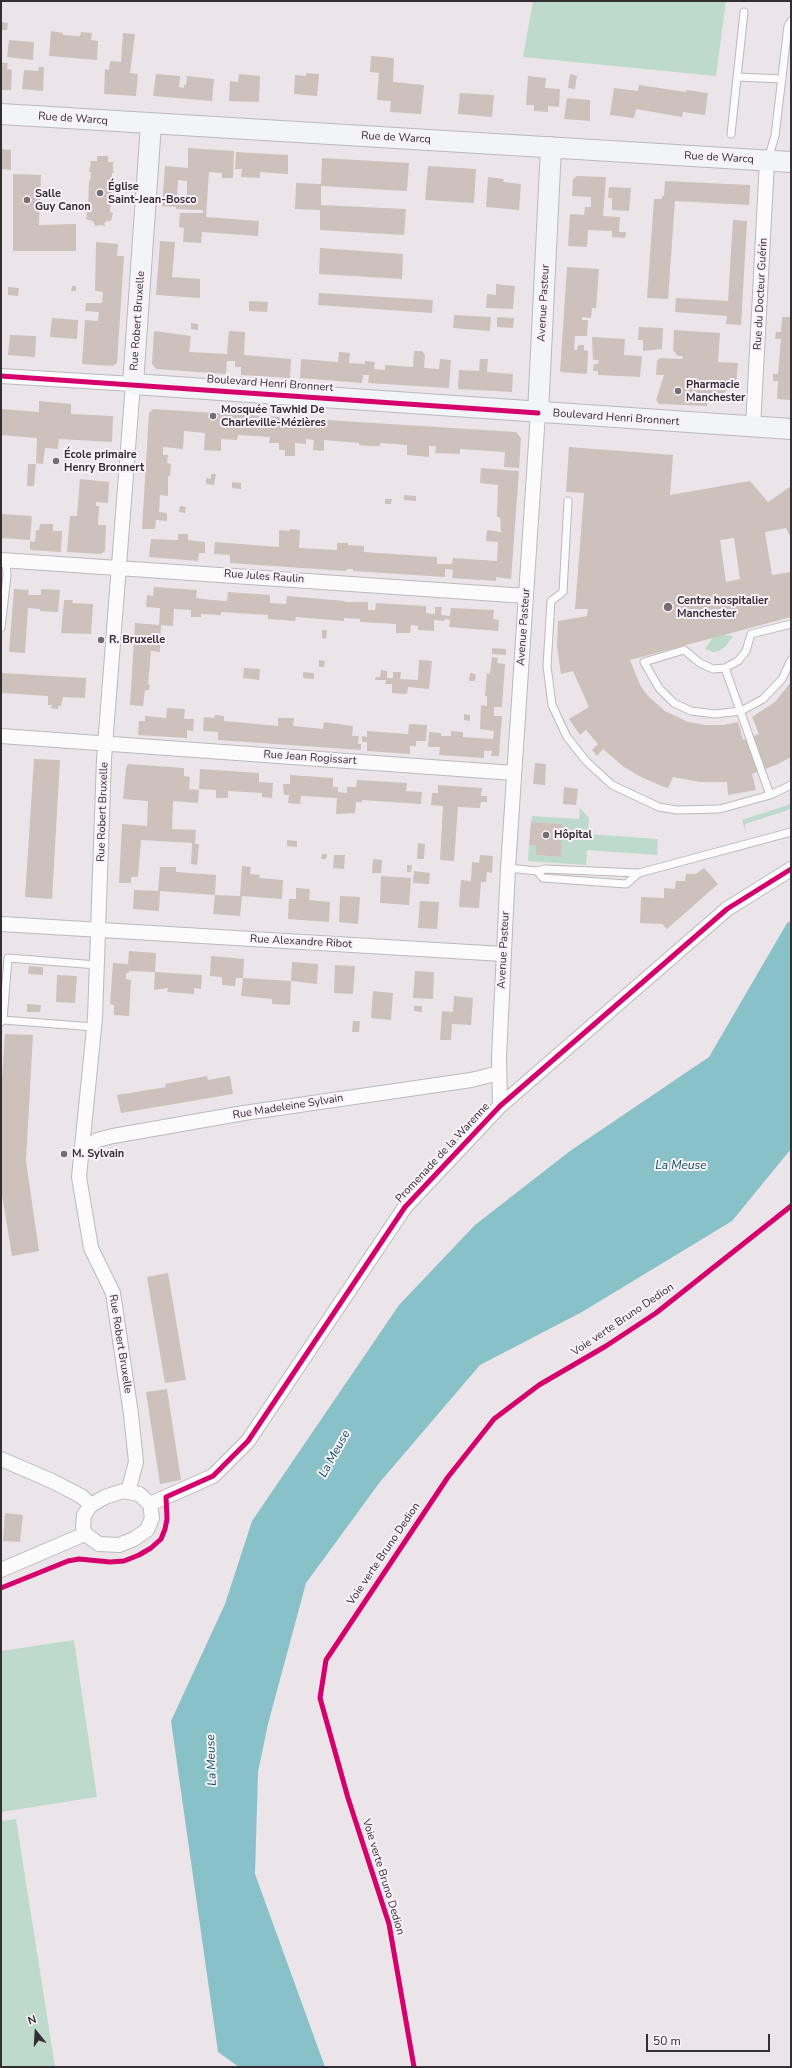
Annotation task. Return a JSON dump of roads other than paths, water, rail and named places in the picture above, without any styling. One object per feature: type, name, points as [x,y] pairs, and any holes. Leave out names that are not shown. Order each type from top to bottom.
[{"type":"main road","name":"Rue de Warcq","points":[[1,114],[791,162]]},
{"type":"main road","name":"Rue Robert Bruxelle","points":[[133,384],[151,124]]},
{"type":"main road","name":"Avenue Pasteur","points":[[538,413],[551,147]]},
{"type":"main road","name":"Boulevard Henri Bronnert","points":[[133,384],[538,413],[791,429]]},
{"type":"street","name":"Rue du Docteur Guérin","points":[[753,427],[767,161]]},
{"type":"street","name":"Boulevard Henri Bronnert","points":[[1,376],[133,384]]},
{"type":"street","name":"Rue Robert Bruxelle","points":[[128,1492],[136,1462],[131,1414],[113,1292],[90,1248],[79,1177],[94,1027],[98,965],[98,930],[106,744],[133,384]]},
{"type":"street","name":"Avenue Pasteur","points":[[500,1106],[499,1073],[503,954],[538,413]]},
{"type":"street","name":"Rue Jules Raulin","points":[[4,560],[526,596]]},
{"type":"street","name":"Rue Jean Rogissart","points":[[1,736],[514,773]]},
{"type":"street","name":"Promenade de la Warenne","points":[[150,1504],[213,1476],[248,1441],[405,1207],[500,1106],[727,909],[791,870]]},
{"type":"street","name":"Rue Alexandre Ribot","points":[[1,924],[503,954]]},
{"type":"street","name":"Rue Madeleine Sylvain","points":[[82,1153],[97,1140],[113,1136],[244,1113],[471,1080],[499,1073]]},
{"type":"street","points":[[1,1459],[52,1481],[81,1496],[91,1505]]},
{"type":"street","points":[[124,1491],[139,1494],[150,1504],[152,1518],[147,1530],[134,1539],[119,1545],[98,1544],[85,1534],[83,1527],[84,1515],[91,1505],[105,1497],[124,1491]]},
{"type":"street","points":[[1,1570],[85,1534]]},
{"type":"lane","points":[[730,134],[744,12]]},
{"type":"lane","points":[[767,161],[775,136],[788,26],[791,21]]},
{"type":"lane","points":[[737,77],[782,79]]},
{"type":"lane","points":[[568,501],[563,592],[551,601],[547,666],[552,705],[567,737],[586,761],[612,785],[659,807],[677,810],[720,810],[770,795],[791,785]]},
{"type":"lane","points":[[1,628],[7,575],[4,560]]},
{"type":"lane","points":[[791,624],[751,634],[746,651],[738,661],[725,668],[713,669],[700,663],[684,650],[644,662],[659,688],[674,704],[691,711],[707,713],[741,711],[763,699],[782,679],[791,660]]},
{"type":"lane","points":[[725,668],[770,795]]},
{"type":"lane","points":[[508,868],[537,871],[545,869],[639,873],[791,832]]},
{"type":"lane","points":[[537,871],[543,878],[626,884],[639,873]]},
{"type":"lane","points":[[94,1027],[2,1021],[8,958],[98,965]]},
{"type":"water","name":"La Meuse","points":[[791,921],[791,1149],[732,1221],[582,1312],[480,1365],[380,1482],[306,1583],[268,1724],[258,1772],[255,1874],[325,2067],[239,2067],[218,2052],[171,1721],[225,1604],[252,1521],[399,1305],[475,1225],[570,1151],[709,1057],[787,923]]},
{"type":"place","name":"Église Saint-Jean-Bosco","points":[[100,193]]},
{"type":"place","name":"Salle Guy Canon","points":[[27,200]]},
{"type":"place","name":"Pharmacie Manchester","points":[[678,391]]},
{"type":"place","name":"Mosquée Tawhid De Charleville-Mézières","points":[[213,416]]},
{"type":"place","name":"École primaire Henry Bronnert","points":[[56,461]]},
{"type":"place","name":"Centre hospitalier Manchester","points":[[668,607]]},
{"type":"place","name":"R. Bruxelle","points":[[101,640]]},
{"type":"place","name":"Hôpital","points":[[546,835]]},
{"type":"place","name":"M. Sylvain","points":[[64,1154]]}]
